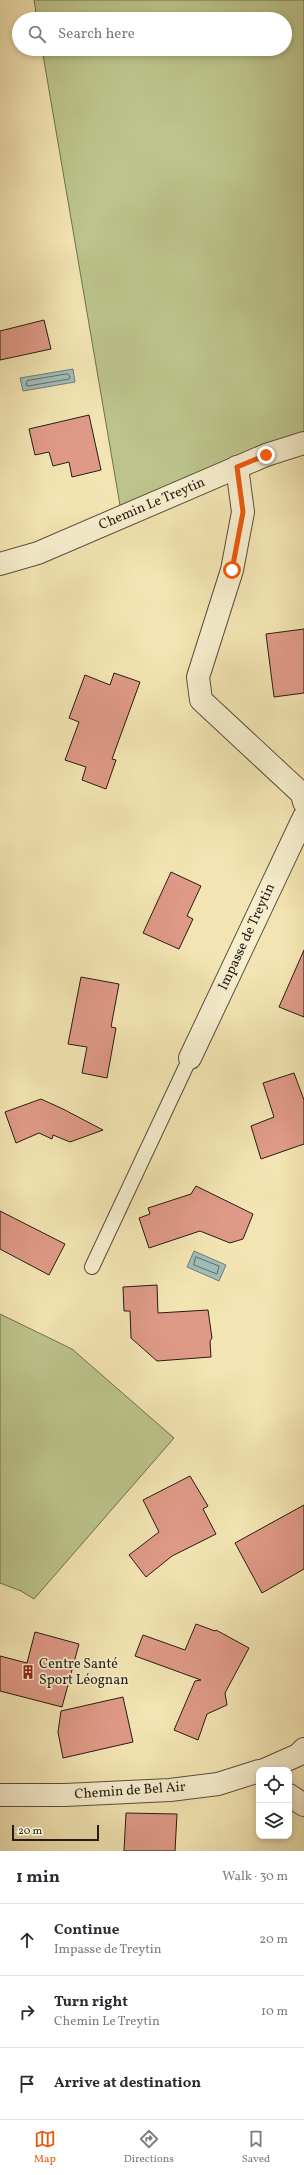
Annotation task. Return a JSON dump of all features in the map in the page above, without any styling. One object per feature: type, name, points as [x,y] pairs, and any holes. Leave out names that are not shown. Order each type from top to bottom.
[{"type":"street","name":"Chemin Le Treytin","points":[[0,564],[38,553],[266,455],[304,443]]},
{"type":"street","points":[[237,467],[243,512],[232,570],[198,677],[202,700],[302,794],[304,802]]},
{"type":"street","name":"Impasse de Treytin","points":[[190,1058],[304,817]]},
{"type":"street","name":"Chemin de Bel Air","points":[[272,1767],[298,1755],[304,1749]]},
{"type":"street","name":"Chemin de Bel Air","points":[[0,1795],[65,1795],[170,1790],[218,1784],[256,1773]]},
{"type":"street","points":[[292,1797],[304,1805]]},
{"type":"lane","points":[[92,1268],[190,1058]]},
{"type":"green space","points":[[34,0],[304,0],[304,443],[122,517],[43,56],[292,56],[292,12],[36,12]]},
{"type":"green space","points":[[0,1314],[72,1349],[174,1438],[34,1599],[21,1591],[0,1583]]},
{"type":"water","points":[[73,369],[75,382],[23,391],[20,378]]},
{"type":"water","points":[[194,1251],[226,1265],[219,1281],[187,1267]]},
{"type":"building","points":[[44,320],[51,349],[0,360],[0,331]]},
{"type":"building","points":[[89,415],[101,470],[72,477],[69,462],[53,466],[49,452],[35,455],[29,429]]},
{"type":"building","points":[[304,629],[304,693],[274,697],[266,634]]},
{"type":"building","points":[[114,673],[140,682],[112,759],[116,760],[106,789],[82,780],[86,767],[65,760],[79,722],[69,718],[85,675],[110,685]]},
{"type":"building","points":[[171,872],[201,886],[187,916],[193,919],[179,949],[143,933]]},
{"type":"building","points":[[304,950],[304,1017],[279,1007]]},
{"type":"building","points":[[81,977],[119,984],[111,1027],[116,1028],[107,1078],[82,1073],[87,1047],[68,1044]]},
{"type":"building","points":[[294,1073],[304,1100],[304,1144],[261,1159],[251,1126],[274,1117],[263,1083]]},
{"type":"building","points":[[41,1099],[103,1130],[70,1142],[53,1135],[52,1139],[39,1133],[16,1143],[5,1112]]},
{"type":"building","points":[[196,1186],[253,1214],[243,1239],[230,1243],[200,1231],[149,1248],[139,1218],[150,1214],[148,1208],[191,1194]]},
{"type":"building","points":[[0,1211],[65,1244],[49,1275],[0,1249]]},
{"type":"building","points":[[157,1285],[158,1313],[208,1310],[212,1338],[210,1341],[211,1357],[157,1361],[131,1338],[130,1311],[124,1311],[123,1287]]},
{"type":"building","points":[[190,1476],[208,1506],[203,1509],[216,1534],[172,1556],[146,1577],[129,1555],[159,1532],[143,1500]]},
{"type":"building","points":[[304,1505],[304,1569],[262,1593],[235,1543]]},
{"type":"building","points":[[196,1624],[215,1631],[216,1630],[249,1648],[225,1693],[227,1705],[207,1714],[198,1740],[174,1730],[195,1681],[201,1680],[135,1656],[143,1635],[185,1650]]},
{"type":"building","name":"Centre Santé Sport Léognan","points":[[35,1632],[79,1644],[62,1707],[0,1691],[0,1656],[27,1663]]},
{"type":"building","points":[[123,1697],[133,1742],[63,1758],[58,1732],[61,1711]]},
{"type":"building","points":[[126,1813],[177,1814],[175,1851],[124,1851]]},
{"type":"place","name":"Centre Santé Sport Léognan","points":[[28,1672]]},
{"type":"route","points":[[232,570],[243,512],[237,467],[266,455]]}]
